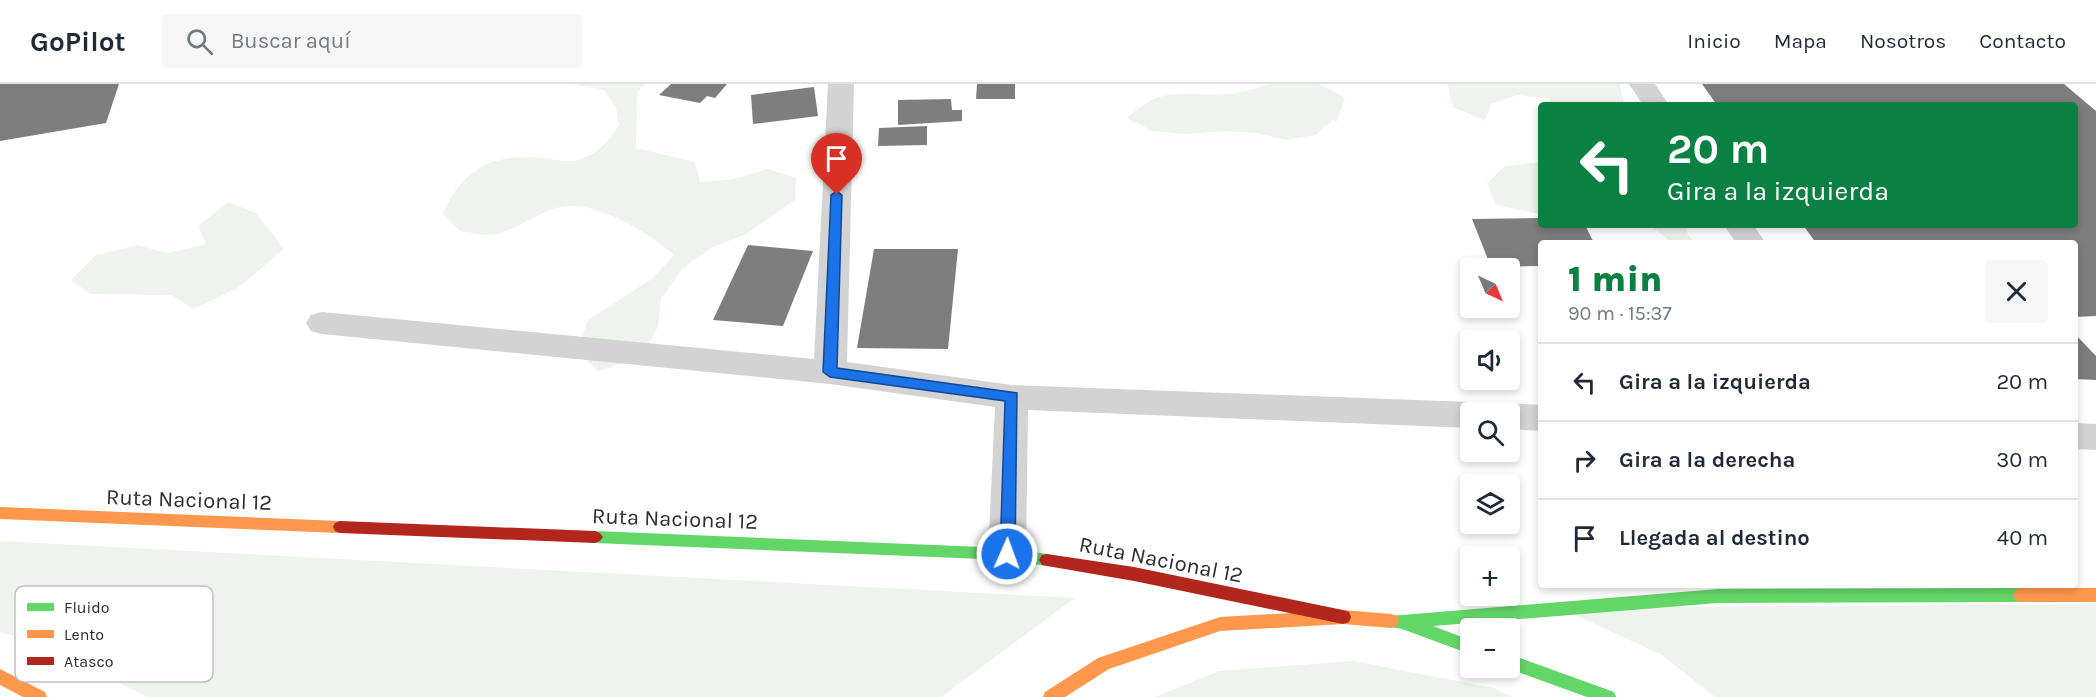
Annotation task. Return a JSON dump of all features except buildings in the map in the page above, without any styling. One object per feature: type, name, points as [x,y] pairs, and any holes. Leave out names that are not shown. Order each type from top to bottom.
[{"type":"main road","name":"Ruta Nacional 12","points":[[0,513],[1007,554],[1134,574],[1343,617]]},
{"type":"main road","points":[[1051,697],[1104,663],[1220,624],[1343,617],[1402,622],[1718,596],[2096,595]]},
{"type":"main road","points":[[1402,622],[1460,643]]},
{"type":"main road","points":[[1520,665],[1608,697]]},
{"type":"main road","points":[[0,677],[39,697]]},
{"type":"street","points":[[830,372],[841,84]]},
{"type":"street","points":[[1642,84],[1654,102]]},
{"type":"street","points":[[322,323],[830,372],[1012,397],[1460,415]]},
{"type":"street","points":[[1007,554],[1012,397]]},
{"type":"street","points":[[1520,417],[1538,418]]},
{"type":"street","points":[[2078,436],[2096,437]]},
{"type":"shaded area","points":[[575,84],[645,84],[637,92],[636,148],[695,162],[700,182],[733,179],[768,169],[796,178],[795,200],[746,234],[713,247],[683,268],[661,299],[658,327],[641,357],[598,371],[577,350],[588,320],[653,278],[674,255],[653,238],[626,222],[584,207],[561,207],[493,235],[460,231],[443,214],[460,185],[482,167],[509,158],[524,157],[574,161],[602,147],[619,125],[616,108],[604,90]]},
{"type":"shaded area","points":[[1270,84],[1319,84],[1345,98],[1336,123],[1334,119],[1316,135],[1286,140],[1257,133],[1224,131],[1187,134],[1152,131],[1127,118],[1151,100],[1162,96],[1233,93]]},
{"type":"shaded area","points":[[1447,84],[1620,84],[1623,102],[1550,102],[1551,99],[1518,95],[1491,104],[1485,121],[1453,107]]},
{"type":"shaded area","points":[[1538,162],[1538,214],[1496,205],[1487,183],[1505,166]]},
{"type":"shaded area","points":[[228,202],[256,213],[284,249],[238,288],[193,309],[171,295],[90,294],[71,280],[96,255],[137,245],[168,253],[206,244],[198,226]]},
{"type":"shaded area","points":[[1653,228],[1686,228],[1692,240],[1669,240]]},
{"type":"shaded area","points":[[0,541],[1075,598],[941,697],[148,697],[117,682],[213,682],[213,586],[15,586],[15,637],[0,632]]},
{"type":"shaded area","points":[[2096,604],[2096,697],[1715,697],[1662,655],[1560,608]]},
{"type":"shaded area","points":[[1353,661],[1494,688],[1512,697],[1155,697],[1219,671]]},
{"type":"traffic: fast","points":[[595,537],[1007,554],[1047,560]]},
{"type":"traffic: fast","points":[[1402,622],[1718,596],[2021,595]]},
{"type":"traffic: fast","points":[[1391,621],[1402,622],[1460,643]]},
{"type":"traffic: fast","points":[[1520,665],[1608,697]]},
{"type":"traffic: slow","points":[[0,513],[340,527]]},
{"type":"traffic: slow","points":[[2021,595],[2096,595]]},
{"type":"traffic: slow","points":[[1051,697],[1104,663],[1220,624],[1343,617],[1391,621]]},
{"type":"traffic: slow","points":[[0,677],[39,697]]},
{"type":"traffic: jam","points":[[340,527],[595,537]]},
{"type":"traffic: jam","points":[[1047,560],[1134,574],[1343,617]]},
{"type":"route","points":[[837,195],[830,372],[1012,397],[1007,554]]}]
